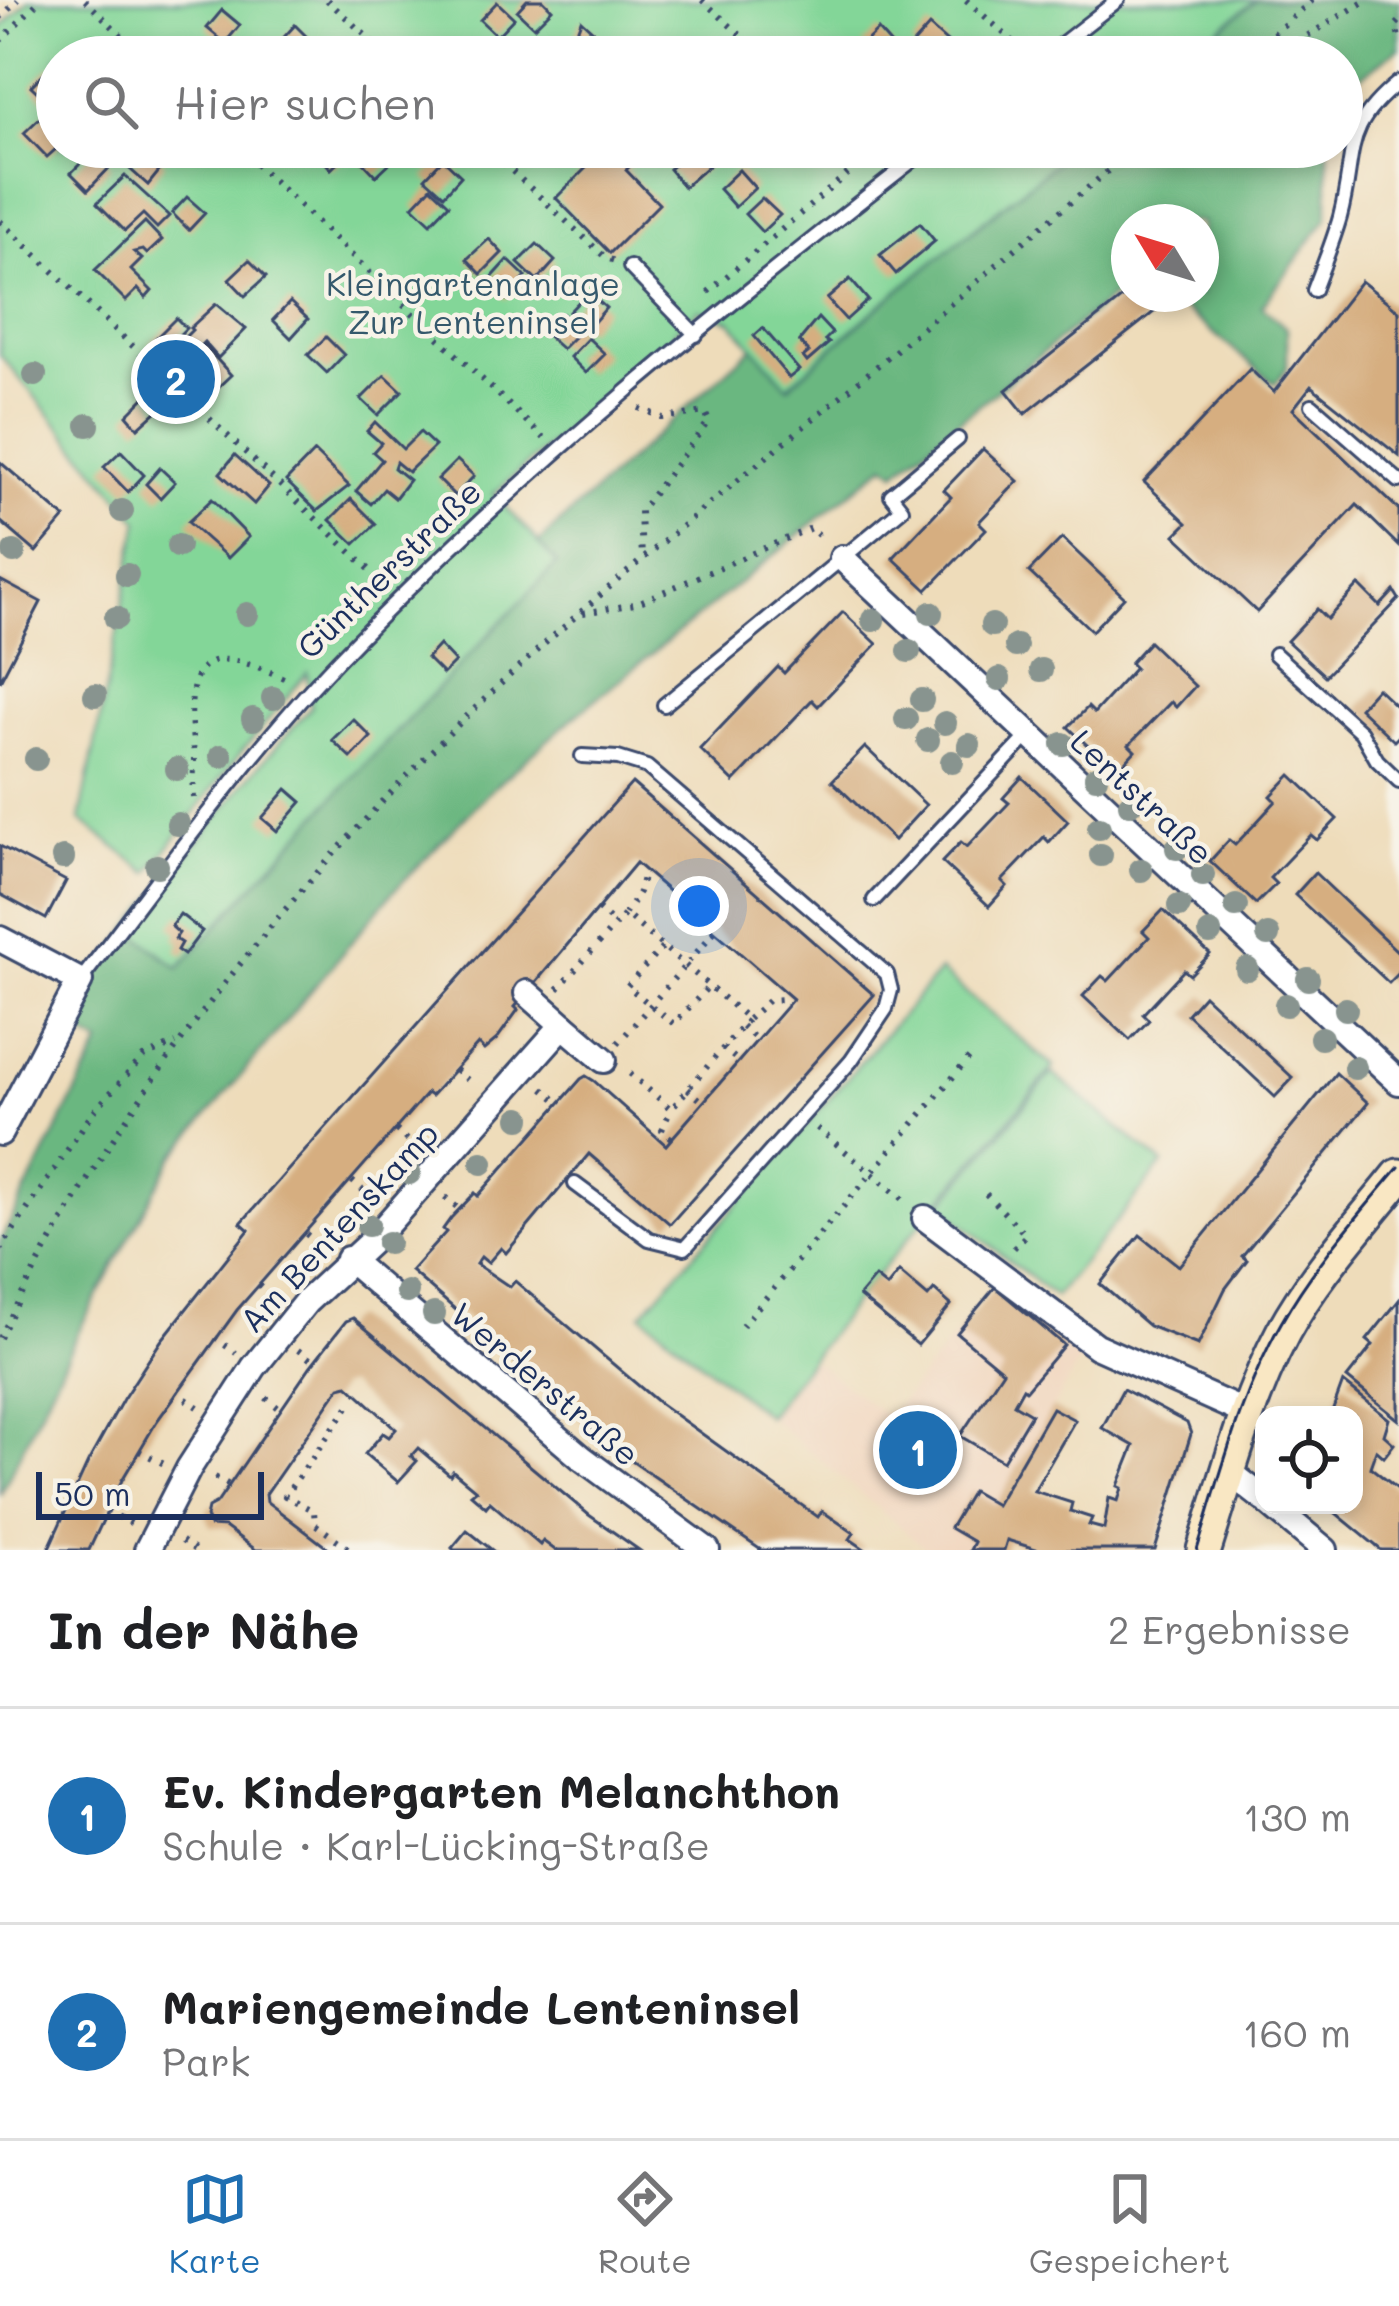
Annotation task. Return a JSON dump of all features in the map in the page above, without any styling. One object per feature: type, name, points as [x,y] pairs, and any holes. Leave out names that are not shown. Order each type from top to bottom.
[{"type":"main road","points":[[1204,1550],[1248,1414],[1283,1332],[1314,1282],[1399,1176]]},
{"type":"street","name":"Lentstraße","points":[[842,558],[1399,1082]]},
{"type":"street","points":[[0,939],[80,982]]},
{"type":"street","name":"Güntherstraße","points":[[0,1133],[80,982]]},
{"type":"street","points":[[535,1000],[606,1058]]},
{"type":"street","name":"Am Bentenskamp","points":[[147,1550],[189,1468],[254,1367],[337,1255],[373,1240],[563,1025]]},
{"type":"street","points":[[925,1218],[1096,1346],[1248,1414]]},
{"type":"street","name":"Werderstraße","points":[[337,1255],[582,1458],[707,1550]]},
{"type":"street","points":[[1228,1471],[1255,1492]]},
{"type":"street","points":[[1282,1514],[1325,1550]]},
{"type":"lane","points":[[1073,36],[1118,0]]},
{"type":"lane","points":[[1363,118],[1399,82]]},
{"type":"lane","name":"Güntherstraße","points":[[80,982],[310,691],[461,541],[696,334],[904,168]]},
{"type":"lane","points":[[1315,290],[1340,217],[1349,168]]},
{"type":"lane","points":[[629,267],[696,334]]},
{"type":"lane","points":[[1312,405],[1399,481]]},
{"type":"lane","points":[[664,705],[902,509],[890,495],[958,439]]},
{"type":"lane","points":[[1275,654],[1361,732],[1377,760],[1399,781]]},
{"type":"lane","points":[[874,900],[1030,735]]},
{"type":"lane","points":[[575,1184],[649,1240],[686,1249],[851,1060],[886,1010],[891,990],[887,974],[647,767],[618,758],[583,756]]},
{"type":"path","points":[[0,18],[18,0]]},
{"type":"path","points":[[0,40],[40,0]]},
{"type":"path","points":[[85,0],[122,36]]},
{"type":"path","points":[[327,0],[366,36]]},
{"type":"path","points":[[702,0],[742,36]]},
{"type":"path","points":[[966,0],[1006,36]]},
{"type":"path","points":[[1272,36],[1312,0]]},
{"type":"path","points":[[1307,36],[1367,0]]},
{"type":"path","points":[[1399,22],[1399,38]]},
{"type":"path","points":[[260,168],[547,441]]},
{"type":"path","points":[[509,168],[606,258],[629,267]]},
{"type":"path","points":[[680,316],[850,168]]},
{"type":"path","points":[[0,1338],[62,1220],[180,1042],[354,832],[494,691],[642,559],[1112,168]]},
{"type":"path","points":[[0,220],[391,590]]},
{"type":"path","points":[[626,395],[650,415],[672,419],[705,412],[710,421],[640,511],[642,559]]},
{"type":"path","points":[[580,614],[635,604],[811,528]]},
{"type":"path","points":[[205,820],[194,796],[190,714],[194,684],[205,665],[216,660],[248,664],[310,691]]},
{"type":"path","points":[[535,1000],[625,914],[640,892],[645,870]]},
{"type":"path","points":[[598,910],[615,924]]},
{"type":"path","points":[[625,914],[709,986],[758,1040]]},
{"type":"path","points":[[671,1108],[606,1058],[715,931]]},
{"type":"path","points":[[663,946],[627,986],[674,1024],[709,986]]},
{"type":"path","points":[[671,1138],[662,1130],[671,1108],[745,1023],[769,1000],[784,999],[789,1004]]},
{"type":"path","points":[[0,1250],[93,1112],[122,1078],[143,1057],[180,1042]]},
{"type":"path","points":[[723,1048],[738,1061]]},
{"type":"path","points":[[742,1326],[970,1057]]},
{"type":"path","points":[[688,1089],[703,1102]]},
{"type":"path","points":[[819,1129],[925,1218]]},
{"type":"path","points":[[396,1130],[424,1150]]},
{"type":"path","points":[[352,1181],[372,1198]]},
{"type":"path","points":[[986,1194],[1026,1235],[993,1271]]},
{"type":"path","points":[[443,1195],[459,1208]]},
{"type":"path","points":[[306,1234],[337,1255]]},
{"type":"path","points":[[260,1285],[280,1303]]},
{"type":"path","points":[[215,1338],[239,1355]]},
{"type":"path","points":[[295,1348],[314,1362]]},
{"type":"path","points":[[176,1392],[201,1409]]},
{"type":"path","points":[[258,1393],[280,1408]]},
{"type":"path","points":[[348,1407],[285,1496],[314,1511],[315,1523],[351,1550]]},
{"type":"path","points":[[139,1451],[167,1466]]},
{"type":"path","points":[[214,1476],[229,1485]]},
{"type":"path","points":[[107,1511],[136,1526]]},
{"type":"shaded area","points":[[995,1287],[1081,1359],[970,1550],[928,1550],[767,1416],[811,1359],[888,1417]]},
{"type":"green space","name":"Kleingartenanlage Zur Lenteninsel","points":[[29,0],[1256,0],[1212,36],[36,36],[36,168],[1049,168],[787,387],[730,320],[700,310],[493,494],[558,563],[178,969],[129,929],[311,707],[307,673],[149,873],[80,820],[139,521],[0,355],[0,29]]},
{"type":"green space","points":[[1256,0],[1399,0],[1399,48],[1363,75],[1363,36],[1212,36]]},
{"type":"green space","points":[[1049,168],[1328,168],[1328,217],[1262,306],[1287,329],[1287,368],[1275,384],[1188,312],[1219,312],[1219,204],[1111,204],[1111,298],[896,472],[886,464],[575,716],[490,791],[391,894],[172,1159],[78,1332],[0,1495],[0,1242],[101,1044],[69,1028],[87,988],[129,929],[179,968],[557,564],[538,543],[753,347],[788,387]]},
{"type":"green space","points":[[940,971],[1054,1067],[854,1302],[767,1416],[642,1314]]},
{"type":"green space","points":[[1052,1073],[1163,1164],[1055,1297],[940,1206]]},
{"type":"building","points":[[527,0],[543,0],[552,9],[534,27],[517,11]]},
{"type":"building","points":[[497,2],[514,18],[497,36],[480,20]]},
{"type":"building","points":[[222,10],[240,25],[231,36],[217,36],[207,28]]},
{"type":"building","points":[[581,20],[598,36],[572,36]]},
{"type":"building","points":[[295,25],[306,36],[285,36]]},
{"type":"building","points":[[929,26],[940,36],[920,36]]},
{"type":"building","points":[[36,121],[36,146],[24,133]]},
{"type":"building","points":[[76,168],[109,168],[88,190],[71,173]]},
{"type":"building","points":[[131,168],[162,168],[148,185]]},
{"type":"building","points":[[434,168],[453,168],[461,176],[444,195],[425,178]]},
{"type":"building","points":[[586,168],[628,168],[659,204],[610,253],[556,198]]},
{"type":"building","points":[[670,168],[706,168],[684,187]]},
{"type":"building","points":[[739,170],[755,188],[735,207],[719,189]]},
{"type":"building","points":[[125,176],[169,216],[157,228],[143,214],[125,231],[97,203]]},
{"type":"building","points":[[431,187],[449,204],[431,223],[413,206]]},
{"type":"building","points":[[187,197],[205,213],[189,230],[172,213]]},
{"type":"building","points":[[762,198],[780,215],[762,232],[745,214]]},
{"type":"building","points":[[145,222],[162,240],[147,254],[134,252],[142,259],[131,270],[152,291],[146,298],[138,289],[126,301],[95,270]]},
{"type":"building","points":[[920,223],[935,241],[896,274],[880,255]]},
{"type":"building","points":[[489,239],[502,253],[481,274],[467,259]]},
{"type":"building","points":[[537,244],[555,261],[537,281],[518,263]]},
{"type":"building","points":[[249,260],[266,277],[245,296],[229,279]]},
{"type":"building","points":[[508,260],[526,277],[506,299],[488,282]]},
{"type":"building","points":[[850,279],[868,300],[846,320],[827,299]]},
{"type":"building","points":[[1361,281],[1399,311],[1399,456],[1311,386],[1293,409],[1399,510],[1399,546],[1357,505],[1257,612],[1175,535],[1187,523],[1144,482],[1250,369],[1274,392]]},
{"type":"building","points":[[588,292],[606,308],[587,330],[569,312]]},
{"type":"building","points":[[290,302],[308,319],[291,338],[273,320]]},
{"type":"building","points":[[216,304],[246,329],[218,358],[204,342],[196,350],[184,338]]},
{"type":"building","points":[[1111,307],[1111,312],[1154,312],[1025,414],[1006,390]]},
{"type":"building","points":[[563,314],[580,331],[562,349],[544,333]]},
{"type":"building","points":[[176,318],[186,328],[160,355],[149,345]]},
{"type":"building","points":[[818,318],[832,333],[825,340],[829,343],[807,362],[803,357],[809,352],[799,341]]},
{"type":"building","points":[[763,328],[799,370],[789,378],[754,336]]},
{"type":"building","points":[[326,337],[344,355],[327,373],[308,355]]},
{"type":"building","points":[[588,338],[605,354],[586,373],[570,357]]},
{"type":"building","points":[[204,345],[231,375],[216,389],[189,359]]},
{"type":"building","points":[[385,375],[402,391],[378,415],[361,399]]},
{"type":"building","points":[[147,395],[159,409],[138,428],[127,415]]},
{"type":"building","points":[[375,422],[403,449],[420,432],[435,446],[408,472],[396,462],[394,468],[409,480],[395,498],[384,489],[371,504],[356,491],[382,460],[373,452],[381,443],[367,431]]},
{"type":"building","points":[[983,449],[1018,481],[979,522],[986,529],[927,590],[893,558],[951,497],[944,490]]},
{"type":"building","points":[[121,451],[144,475],[128,492],[104,467]]},
{"type":"building","points":[[314,452],[349,486],[317,511],[286,481]]},
{"type":"building","points":[[235,455],[269,486],[254,504],[220,473]]},
{"type":"building","points":[[457,460],[474,476],[455,496],[438,479]]},
{"type":"building","points":[[0,462],[65,518],[36,552],[0,521]]},
{"type":"building","points":[[160,468],[175,482],[160,498],[146,484]]},
{"type":"building","points":[[212,499],[249,537],[228,558],[188,522]]},
{"type":"building","points":[[351,499],[376,524],[355,544],[330,520]]},
{"type":"building","points":[[1062,538],[1124,597],[1092,631],[1029,572]]},
{"type":"building","points":[[0,580],[41,602],[0,681]]},
{"type":"building","points":[[1359,585],[1380,606],[1394,591],[1399,599],[1325,676],[1287,641],[1317,609],[1327,619]]},
{"type":"building","points":[[843,612],[877,644],[818,706],[812,700],[734,782],[700,749],[778,667],[784,673]]},
{"type":"building","points":[[1149,642],[1195,686],[1176,707],[1171,702],[1129,745],[1135,751],[1116,772],[1068,727],[1088,707],[1094,713],[1135,668],[1130,663]]},
{"type":"building","points":[[439,645],[455,662],[443,674],[427,658]]},
{"type":"building","points":[[1377,688],[1399,709],[1399,736],[1394,741],[1359,708]]},
{"type":"building","points":[[353,719],[371,737],[351,758],[332,740]]},
{"type":"building","points":[[865,747],[926,805],[894,840],[832,781]]},
{"type":"building","points":[[1291,775],[1337,819],[1317,840],[1311,835],[1270,878],[1276,884],[1256,904],[1210,861],[1229,840],[1235,845],[1255,824],[1276,801],[1271,796]]},
{"type":"building","points":[[1022,777],[1068,821],[1049,842],[1044,837],[1002,881],[1007,886],[989,906],[942,862],[961,842],[967,847],[1009,803],[1003,798]]},
{"type":"building","points":[[632,783],[874,995],[670,1224],[589,1154],[506,1253],[501,1248],[488,1263],[481,1257],[476,1264],[510,1287],[515,1281],[659,1403],[818,1517],[822,1511],[854,1533],[850,1539],[866,1550],[761,1550],[623,1455],[411,1271],[446,1232],[443,1229],[451,1218],[475,1193],[478,1196],[581,1079],[586,1076],[594,1081],[666,1145],[793,999],[636,863],[515,1007],[518,1010],[497,1039],[484,1050],[478,1044],[431,1096],[427,1093],[237,1310],[157,1421],[89,1550],[48,1550],[123,1399],[161,1341],[249,1230],[241,1223]]},
{"type":"building","points":[[287,789],[302,802],[277,831],[262,818]]},
{"type":"building","points":[[0,846],[66,881],[46,919],[0,894]]},
{"type":"building","points":[[1315,873],[1399,953],[1399,973],[1389,983],[1295,895]]},
{"type":"building","points":[[1163,910],[1210,954],[1190,975],[1184,970],[1143,1014],[1149,1020],[1130,1040],[1083,996],[1102,976],[1108,981],[1149,937],[1143,931]]},
{"type":"building","points":[[180,914],[202,931],[184,955],[177,950],[179,933],[171,926]]},
{"type":"building","points":[[1204,995],[1293,1078],[1275,1097],[1187,1014]]},
{"type":"building","points":[[1336,1073],[1368,1103],[1242,1256],[1247,1260],[1225,1289],[1198,1345],[1149,1326],[1100,1284],[1140,1235],[1179,1266]]},
{"type":"building","points":[[899,1272],[928,1297],[934,1290],[951,1305],[918,1345],[859,1296],[875,1277],[887,1287]]},
{"type":"building","points":[[995,1287],[1064,1345],[1014,1404],[1031,1414],[1003,1461],[960,1436],[1003,1371],[957,1333]]},
{"type":"building","points":[[1399,1300],[1399,1420],[1347,1378],[1373,1345],[1367,1340]]},
{"type":"building","points":[[353,1318],[589,1515],[639,1550],[555,1550],[543,1541],[540,1545],[490,1502],[486,1507],[471,1494],[476,1490],[418,1448],[411,1456],[417,1461],[398,1482],[365,1454],[383,1433],[389,1437],[396,1429],[348,1385],[340,1387],[266,1494],[267,1502],[330,1550],[256,1550],[225,1527],[210,1526],[208,1508],[217,1503],[310,1367]]},
{"type":"building","points":[[1343,1382],[1389,1419],[1384,1435],[1394,1444],[1384,1457],[1376,1450],[1370,1467],[1399,1490],[1399,1550],[1381,1550],[1337,1514],[1363,1514],[1363,1406],[1334,1406]]},
{"type":"building","points":[[1123,1389],[1187,1423],[1191,1434],[1155,1550],[1039,1550],[1007,1540],[1004,1550],[970,1550],[974,1542],[950,1528],[972,1491],[996,1505],[1052,1408],[1075,1420],[1034,1491],[1072,1503],[1070,1511],[1092,1518],[1089,1525],[1104,1529],[1109,1498],[1118,1501],[1122,1488],[1118,1486],[1134,1446],[1102,1428]]},
{"type":"building","points":[[467,1530],[492,1550],[454,1550]]},
{"type":"tram line","points":[[1197,1550],[1233,1434],[1267,1350],[1321,1262],[1399,1167]]},
{"type":"place","name":"Mariengemeinde Lenteninsel","points":[[176,379]]},
{"type":"place","name":"Ev. Kindergarten Melanchthon","points":[[918,1450]]}]
